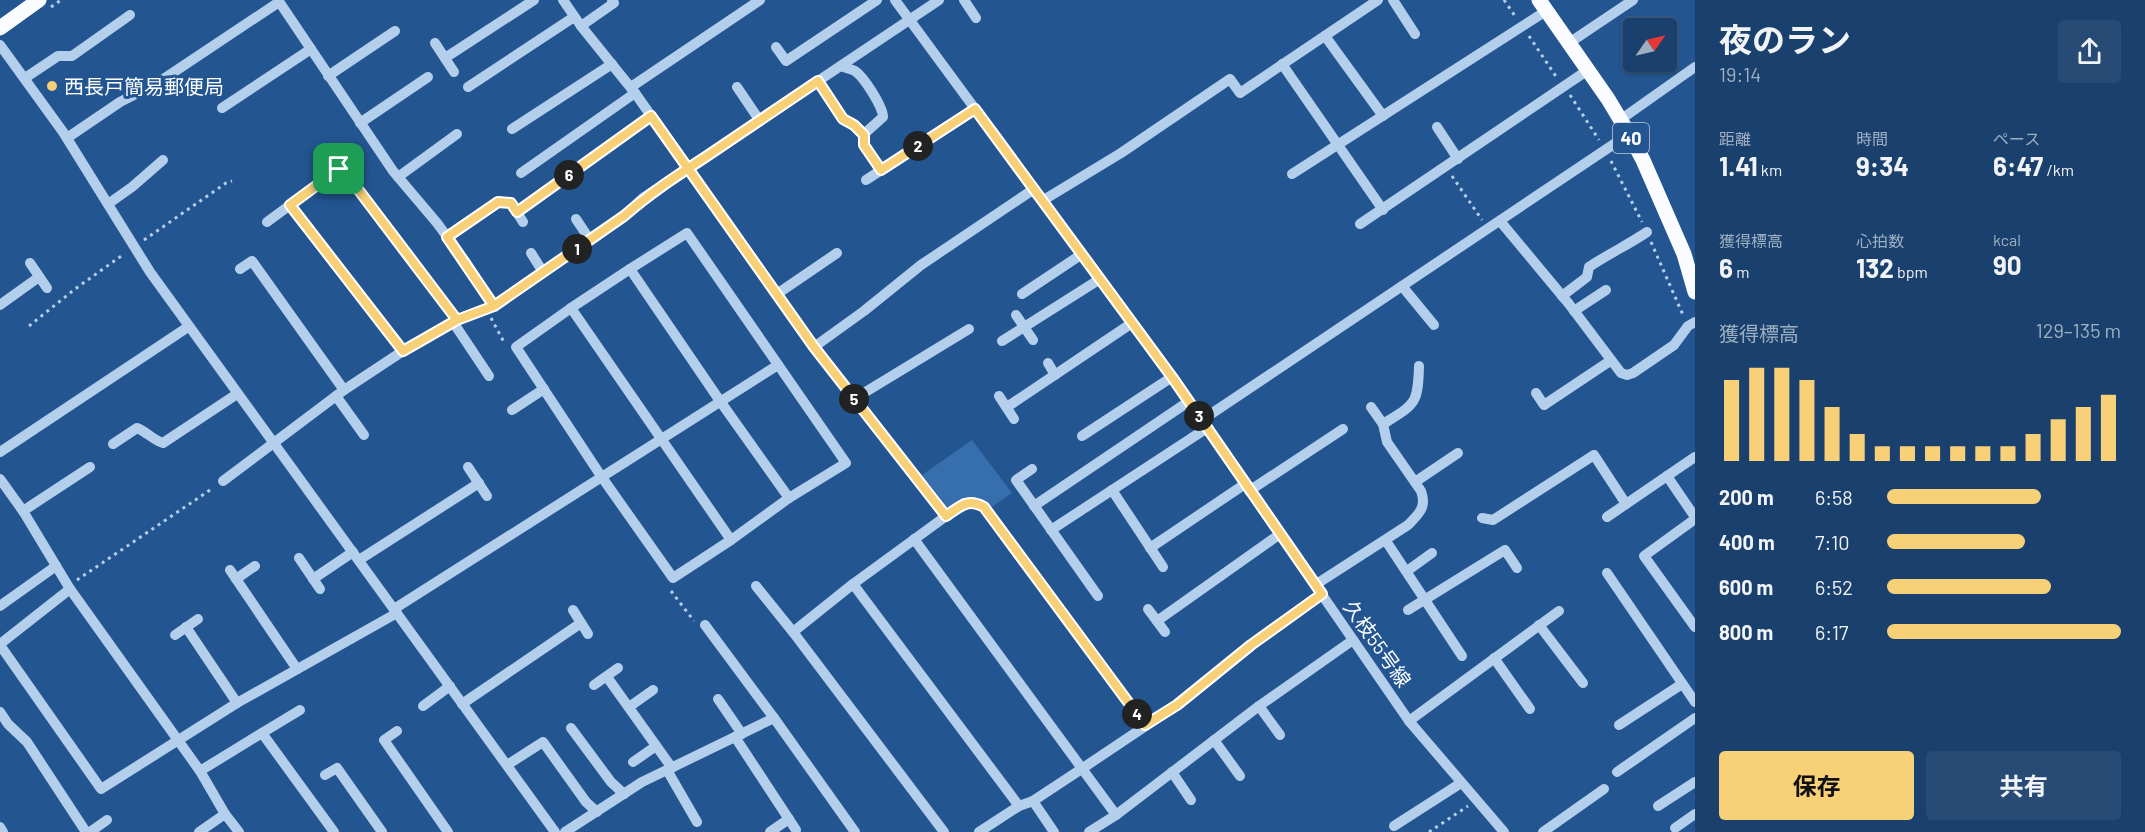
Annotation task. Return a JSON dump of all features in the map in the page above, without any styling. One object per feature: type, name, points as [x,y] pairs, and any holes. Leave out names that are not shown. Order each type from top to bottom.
[{"type":"main road","points":[[0,28],[39,0]]},
{"type":"main road","name":"40","points":[[1542,5],[1588,70],[1643,160],[1684,254],[1695,292]]},
{"type":"street","points":[[445,58],[534,0]]},
{"type":"street","points":[[563,0],[633,90],[814,347],[946,516]]},
{"type":"street","points":[[581,26],[614,3],[612,0]]},
{"type":"street","points":[[521,173],[760,0]]},
{"type":"street","points":[[776,47],[786,61],[876,0]]},
{"type":"street","name":"久枝55号線","points":[[895,0],[1172,377],[1408,721],[1504,832]]},
{"type":"street","points":[[223,481],[340,393],[403,351],[455,321],[494,306],[624,216],[644,198],[939,0]]},
{"type":"street","points":[[964,0],[976,18]]},
{"type":"street","points":[[1042,201],[1121,153],[1230,80],[1240,93],[1378,0]]},
{"type":"street","points":[[1393,0],[1415,34]]},
{"type":"street","points":[[1569,43],[1633,0]]},
{"type":"street","points":[[67,138],[120,102],[159,82],[278,1],[398,177],[447,237],[494,306]]},
{"type":"street","points":[[1292,174],[1383,116],[1542,5]]},
{"type":"street","points":[[25,78],[58,56],[72,56],[121,28],[130,15]]},
{"type":"street","points":[[468,87],[574,16]]},
{"type":"street","points":[[328,76],[395,31]]},
{"type":"street","points":[[1325,36],[1383,116]]},
{"type":"street","points":[[435,44],[454,72]]},
{"type":"street","points":[[0,45],[67,138],[150,272],[188,327],[555,832]]},
{"type":"street","points":[[222,108],[311,50]]},
{"type":"street","points":[[512,129],[612,64]]},
{"type":"street","points":[[1282,64],[1383,210]]},
{"type":"street","points":[[841,66],[854,71],[860,77],[883,110],[883,117],[864,135]]},
{"type":"street","points":[[1620,120],[1695,67]]},
{"type":"street","points":[[1360,224],[1588,70]]},
{"type":"street","points":[[360,123],[428,77]]},
{"type":"street","points":[[818,81],[843,119],[854,125],[864,135],[864,145],[881,170]]},
{"type":"street","points":[[737,87],[760,121]]},
{"type":"street","points":[[866,180],[975,109]]},
{"type":"street","points":[[447,237],[498,202],[511,203],[520,217],[651,116]]},
{"type":"street","points":[[1437,127],[1458,159]]},
{"type":"street","points":[[398,177],[457,134]]},
{"type":"street","points":[[1051,530],[1112,490],[1402,286],[1629,134]]},
{"type":"street","points":[[108,204],[163,160]]},
{"type":"street","points":[[267,222],[339,169],[351,180],[455,321],[489,376]]},
{"type":"street","points":[[814,347],[864,311],[921,265],[1034,189]]},
{"type":"street","points":[[290,205],[403,351]]},
{"type":"street","points":[[576,219],[590,240]]},
{"type":"street","points":[[1500,220],[1621,373],[1627,375],[1633,373],[1674,345],[1688,326],[1695,322]]},
{"type":"street","points":[[1562,296],[1587,277],[1588,267],[1647,232]]},
{"type":"street","points":[[687,233],[846,463],[789,498],[673,578],[601,476],[516,347],[630,269],[687,233]]},
{"type":"street","points":[[777,294],[837,253]]},
{"type":"street","points":[[531,254],[543,272]]},
{"type":"street","points":[[1022,294],[1082,254]]},
{"type":"street","points":[[240,269],[252,261],[340,393],[364,435]]},
{"type":"street","points":[[30,263],[47,288]]},
{"type":"street","points":[[630,269],[789,498]]},
{"type":"street","points":[[0,305],[39,277]]},
{"type":"street","points":[[1002,341],[1100,279]]},
{"type":"street","points":[[1402,286],[1434,325]]},
{"type":"street","points":[[1574,311],[1606,290]]},
{"type":"street","points":[[571,308],[731,540]]},
{"type":"street","points":[[1016,315],[1033,340]]},
{"type":"street","points":[[1007,407],[1132,323]]},
{"type":"street","points":[[0,452],[188,327]]},
{"type":"street","points":[[854,399],[969,329]]},
{"type":"street","points":[[1536,393],[1544,405],[1610,361]]},
{"type":"street","points":[[1048,363],[1055,375]]},
{"type":"street","points":[[69,587],[0,644],[101,789],[237,703],[396,611],[601,476],[778,365]]},
{"type":"street","points":[[1383,424],[1414,402],[1419,393],[1419,366]]},
{"type":"street","points":[[1082,435],[1172,377]]},
{"type":"street","points":[[512,410],[544,389]]},
{"type":"street","points":[[113,444],[137,428],[155,441],[163,443],[237,394]]},
{"type":"street","points":[[999,396],[1014,419]]},
{"type":"street","points":[[1034,506],[1188,402]]},
{"type":"street","points":[[1318,589],[1408,525],[1421,512],[1425,501],[1415,482],[1387,442],[1383,424],[1371,407]]},
{"type":"street","points":[[1150,548],[1343,429]]},
{"type":"street","points":[[1415,482],[1458,453]]},
{"type":"street","points":[[1482,518],[1493,520],[1594,455],[1626,504]]},
{"type":"street","points":[[1607,517],[1695,457]]},
{"type":"street","points":[[23,511],[90,467]]},
{"type":"street","points":[[468,467],[487,496]]},
{"type":"street","points":[[1032,469],[1016,480],[1098,596]]},
{"type":"street","points":[[1667,476],[1695,518],[1644,556],[1695,627]]},
{"type":"street","points":[[0,479],[23,511],[69,587],[200,771],[225,814],[239,832]]},
{"type":"street","points":[[313,579],[479,483]]},
{"type":"street","points":[[1112,490],[1163,567]]},
{"type":"street","points":[[793,632],[964,503],[975,502],[984,507],[1145,725]]},
{"type":"street","points":[[1157,621],[1280,534]]},
{"type":"street","points":[[914,539],[1116,815]]},
{"type":"street","points":[[1386,541],[1462,656]]},
{"type":"street","points":[[1408,610],[1505,550],[1517,568]]},
{"type":"street","points":[[1407,571],[1432,554]]},
{"type":"street","points":[[299,558],[320,589]]},
{"type":"street","points":[[0,606],[56,566]]},
{"type":"street","points":[[255,566],[233,574],[297,669]]},
{"type":"street","points":[[1607,573],[1695,702]]},
{"type":"street","points":[[853,585],[1018,806]]},
{"type":"street","points":[[756,586],[944,832]]},
{"type":"street","points":[[1148,609],[1165,632]]},
{"type":"street","points":[[573,610],[588,634]]},
{"type":"street","points":[[1408,721],[1559,611]]},
{"type":"street","points":[[175,635],[198,619]]},
{"type":"street","points":[[462,704],[581,623]]},
{"type":"street","points":[[705,625],[855,832]]},
{"type":"street","points":[[1539,625],[1583,683]]},
{"type":"street","points":[[186,627],[237,703]]},
{"type":"street","points":[[1089,832],[1116,815],[1259,706],[1353,640]]},
{"type":"street","points":[[1494,658],[1530,709]]},
{"type":"street","points":[[594,685],[618,668]]},
{"type":"street","points":[[979,832],[1018,806],[1033,801],[1083,768],[1177,705],[1214,676]]},
{"type":"street","points":[[607,677],[656,746],[697,822]]},
{"type":"street","points":[[1619,725],[1682,684]]},
{"type":"street","points":[[423,706],[450,686]]},
{"type":"street","points":[[629,708],[653,690]]},
{"type":"street","points":[[718,699],[796,830]]},
{"type":"street","points":[[1259,706],[1280,735]]},
{"type":"street","points":[[200,771],[300,710]]},
{"type":"street","points":[[0,712],[4,726],[27,742],[88,832],[107,820]]},
{"type":"street","points":[[565,832],[642,782],[774,718]]},
{"type":"street","points":[[1617,772],[1695,718]]},
{"type":"street","points":[[571,728],[611,782],[624,794]]},
{"type":"street","points":[[397,731],[384,740],[448,832]]},
{"type":"street","points":[[262,733],[334,832]]},
{"type":"street","points":[[1214,740],[1240,776]]},
{"type":"street","points":[[507,765],[543,742],[586,802],[597,812]]},
{"type":"street","points":[[633,762],[656,746]]},
{"type":"street","points":[[325,775],[337,768],[382,832]]},
{"type":"street","points":[[1172,772],[1191,800]]},
{"type":"street","points":[[1658,806],[1695,782]]},
{"type":"street","points":[[1394,826],[1461,783]]},
{"type":"street","points":[[1543,832],[1604,789]]},
{"type":"street","points":[[1033,801],[1054,832]]},
{"type":"street","points":[[199,832],[225,814]]},
{"type":"street","points":[[1675,828],[1695,814]]},
{"type":"street","points":[[770,832],[789,819]]},
{"type":"street","points":[[0,827],[3,832]]},
{"type":"path","points":[[1446,167],[1488,229]]},
{"type":"path","points":[[69,587],[223,481]]},
{"type":"path","points":[[673,578],[669,589],[689,616],[705,625]]},
{"type":"path","points":[[1214,676],[1318,589]]},
{"type":"path","points":[[1430,832],[1477,800]]},
{"type":"shaded area","points":[[972,440],[1012,493],[989,509],[985,504],[949,509],[922,475]]},
{"type":"place","name":"西長戸簡易郵便局","points":[[52,86]]},
{"type":"route","points":[[339,169],[290,205],[403,351],[457,320],[494,306],[597,236],[644,198],[689,168],[760,121],[818,81],[843,119],[854,125],[864,135],[864,145],[881,170],[975,109],[1172,377],[1322,594],[1251,645],[1177,705],[1145,725],[984,507],[975,502],[964,503],[946,516],[814,347],[689,168],[651,116],[517,212],[511,203],[498,202],[447,237],[494,306],[486,309],[457,320],[351,180],[339,169]]}]
